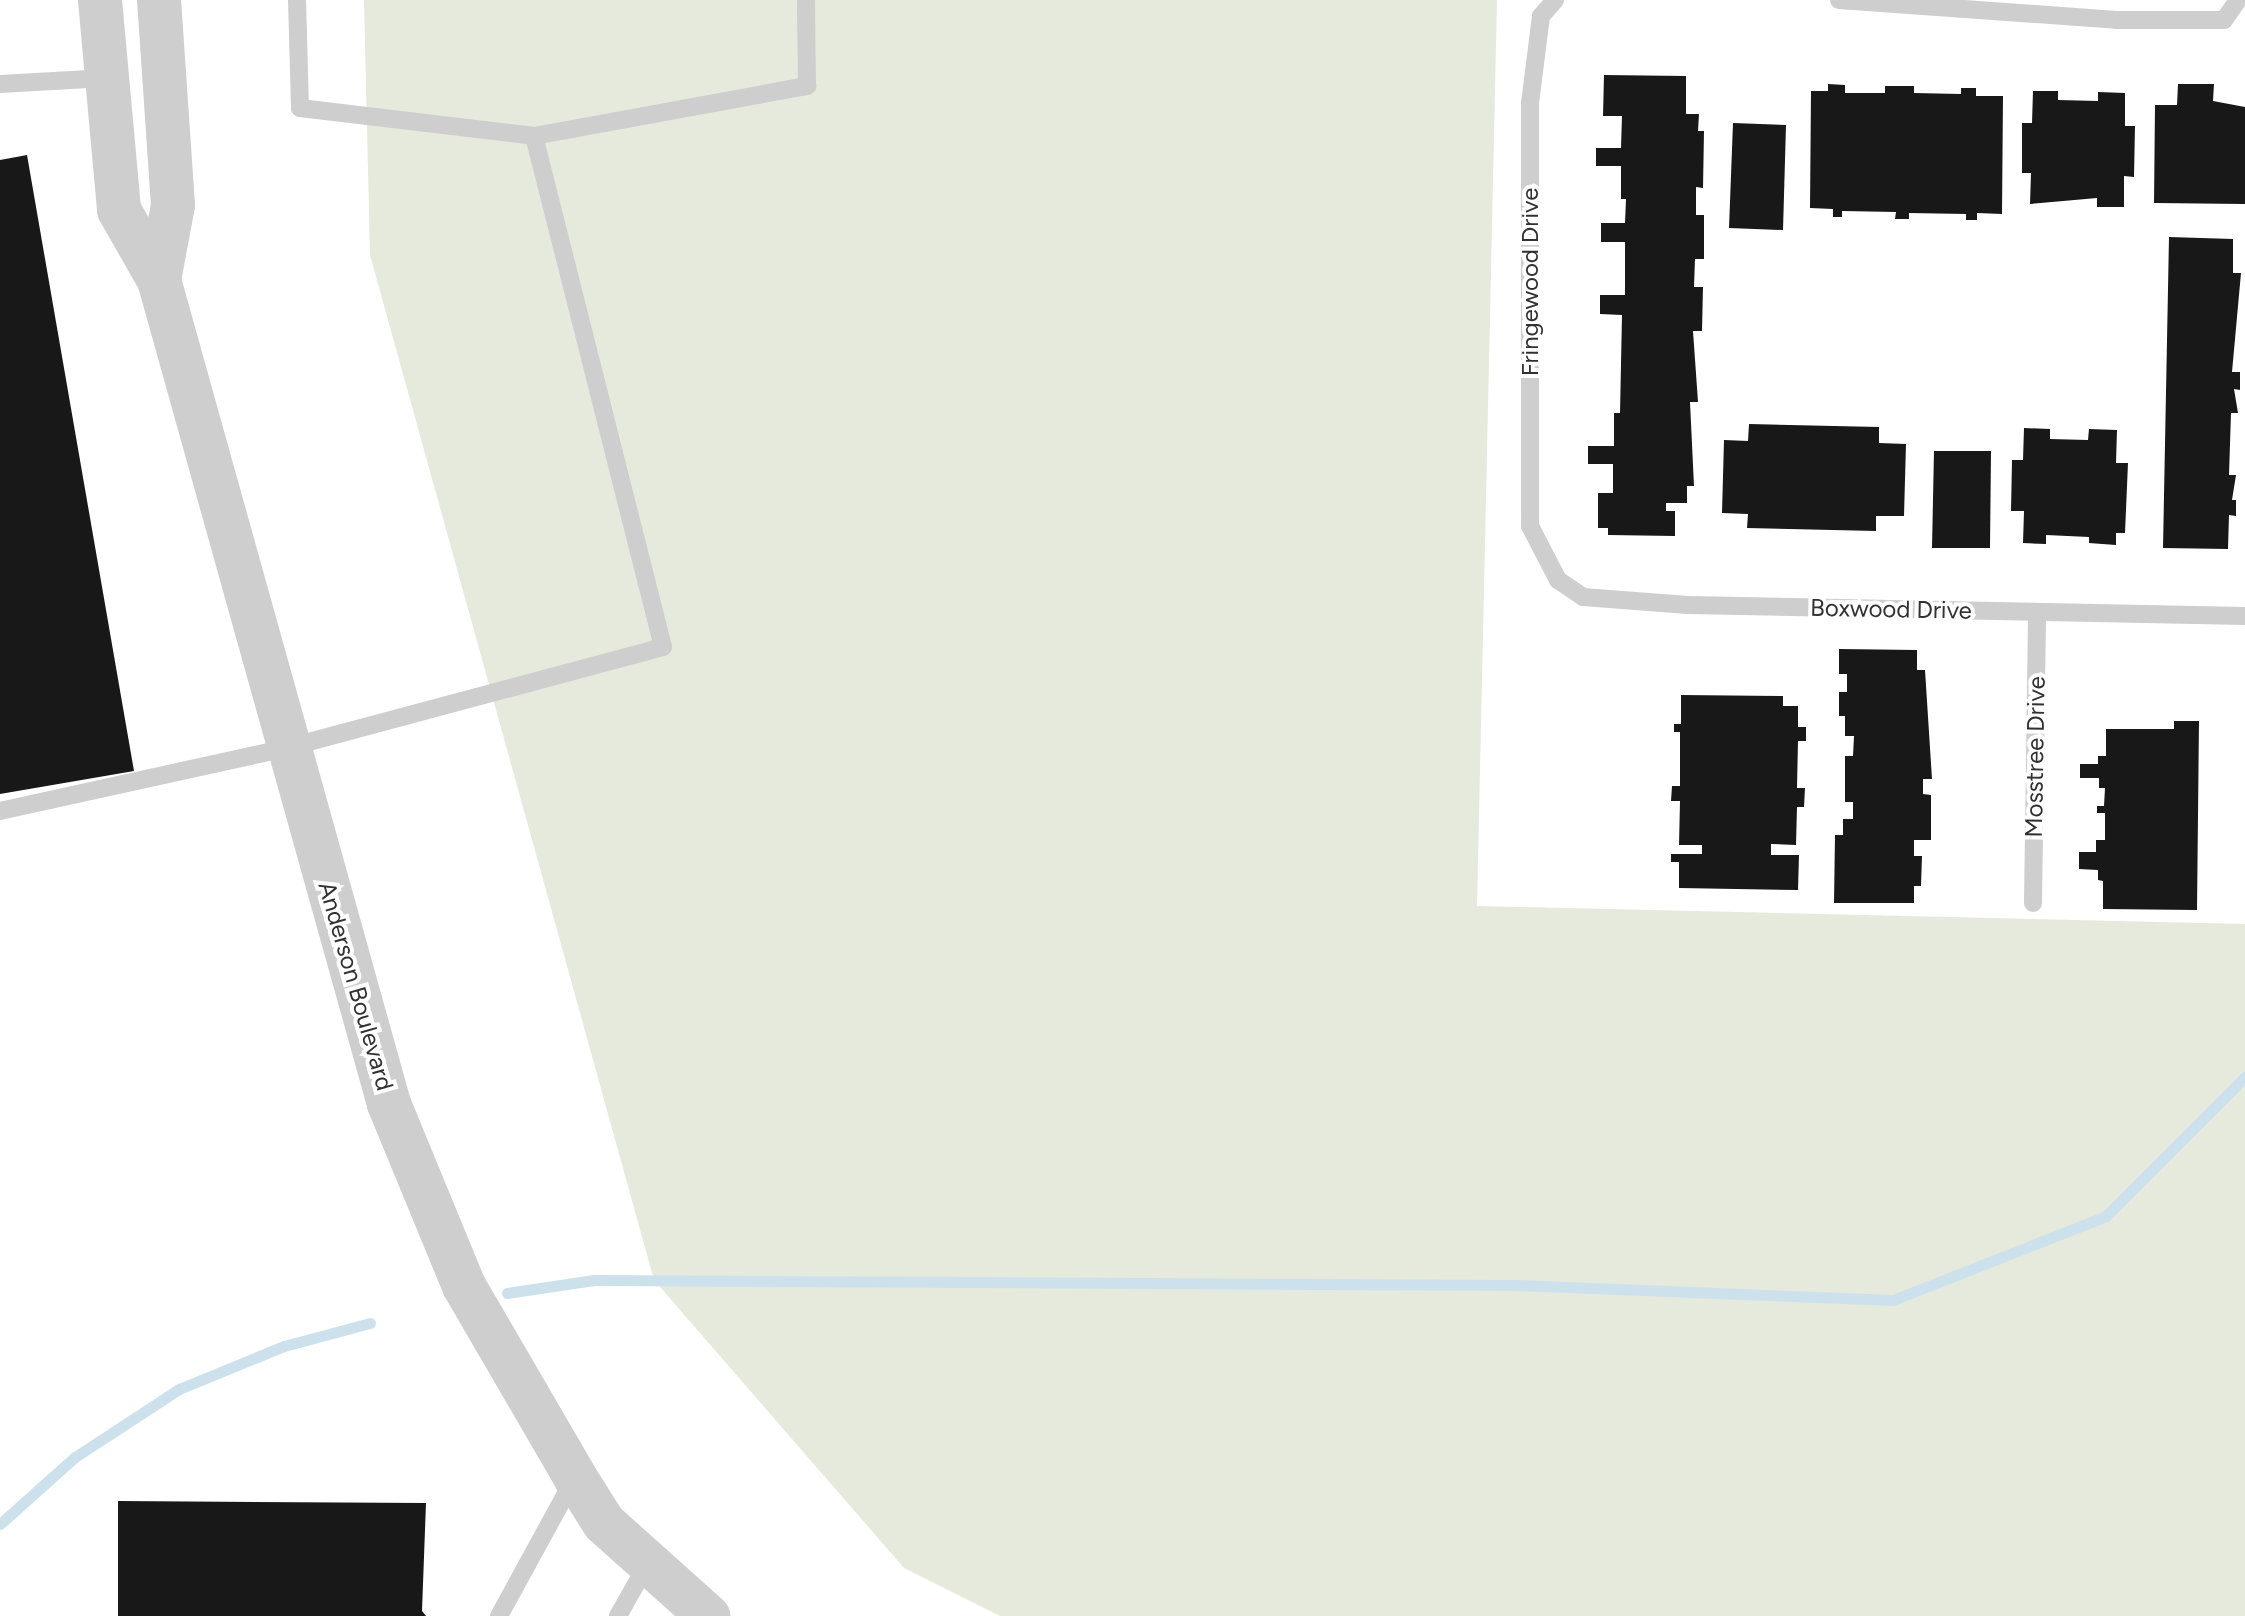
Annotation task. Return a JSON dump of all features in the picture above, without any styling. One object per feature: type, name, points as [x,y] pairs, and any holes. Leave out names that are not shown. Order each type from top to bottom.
[{"type":"street","name":"Anderson Boulevard","points":[[100,0],[119,210],[159,280],[389,1104],[464,1286],[575,1477],[604,1523],[708,1616]]},
{"type":"street","name":"Anderson Boulevard","points":[[159,0],[173,205],[159,280]]},
{"type":"lane","points":[[297,0],[300,108],[534,136],[807,86],[806,0]]},
{"type":"lane","name":"Fringewood Drive","points":[[1551,565],[1530,526],[1530,103],[1541,16],[1555,0]]},
{"type":"lane","points":[[1839,0],[2116,20],[2224,20],[2235,6]]},
{"type":"lane","points":[[0,84],[107,78]]},
{"type":"lane","points":[[0,811],[290,747],[663,647],[534,136]]},
{"type":"lane","name":"Boxwood Drive","points":[[1551,565],[1558,580],[1583,597],[1688,605],[2245,616]]},
{"type":"lane","name":"Mosstree Drive","points":[[2033,903],[2037,612]]},
{"type":"lane","points":[[499,1616],[575,1477]]},
{"type":"lane","points":[[618,1616],[648,1563]]},
{"type":"shaded area","points":[[364,0],[1497,0],[1477,906],[2245,924],[2245,1616],[1000,1616],[904,1568],[654,1280],[370,255]]},
{"type":"building","points":[[1604,75],[1686,76],[1686,114],[1699,114],[1698,131],[1704,131],[1703,188],[1696,187],[1696,215],[1704,215],[1704,259],[1695,259],[1694,287],[1703,287],[1702,331],[1693,331],[1698,402],[1690,402],[1694,486],[1687,486],[1687,503],[1666,503],[1666,511],[1675,511],[1675,536],[1608,535],[1608,528],[1598,528],[1598,493],[1613,493],[1613,464],[1588,464],[1588,446],[1614,446],[1614,413],[1620,413],[1622,315],[1600,314],[1600,295],[1625,295],[1625,242],[1601,242],[1601,223],[1625,223],[1626,199],[1621,199],[1621,166],[1596,166],[1596,148],[1621,148],[1622,116],[1603,116]]},
{"type":"building","points":[[1828,84],[1845,85],[1845,93],[1885,93],[1885,86],[1914,86],[1914,93],[1961,94],[1961,88],[1976,88],[1976,96],[2003,96],[2002,214],[1977,213],[1977,220],[1966,220],[1966,214],[1909,213],[1909,219],[1895,219],[1896,212],[1842,211],[1842,217],[1833,217],[1833,209],[1810,208],[1811,91],[1828,91]]},
{"type":"building","points":[[2178,84],[2214,84],[2213,101],[2245,107],[2245,204],[2154,203],[2155,105],[2177,105]]},
{"type":"building","points":[[2033,91],[2058,91],[2058,100],[2098,101],[2098,92],[2125,93],[2125,126],[2135,126],[2134,177],[2124,176],[2124,207],[2097,207],[2097,198],[2030,204],[2031,173],[2022,173],[2022,123],[2032,123]]},
{"type":"building","points":[[1733,123],[1786,125],[1783,230],[1729,228]]},
{"type":"building","points":[[27,155],[134,771],[0,794],[0,160]]},
{"type":"building","points":[[2169,237],[2233,239],[2233,273],[2241,273],[2232,372],[2240,372],[2240,390],[2234,389],[2238,413],[2231,413],[2229,475],[2236,475],[2232,500],[2236,500],[2236,516],[2229,515],[2228,549],[2163,548]]},
{"type":"building","points":[[1749,424],[1879,427],[1879,443],[1906,444],[1904,516],[1876,516],[1876,531],[1747,528],[1748,514],[1722,513],[1724,440],[1748,441]]},
{"type":"building","points":[[2024,428],[2050,429],[2050,439],[2088,440],[2089,429],[2117,430],[2116,463],[2128,463],[2125,533],[2116,533],[2116,545],[2089,543],[2089,537],[2046,535],[2046,544],[2023,543],[2024,511],[2011,511],[2012,460],[2023,460]]},
{"type":"building","points":[[1934,451],[1991,451],[1990,548],[1932,548]]},
{"type":"building","points":[[1839,649],[1917,650],[1917,670],[1925,670],[1932,779],[1923,779],[1923,794],[1931,795],[1931,840],[1914,840],[1914,856],[1922,856],[1921,886],[1914,886],[1914,903],[1834,903],[1835,835],[1843,835],[1843,819],[1853,819],[1853,802],[1845,802],[1845,756],[1853,756],[1854,736],[1845,736],[1845,716],[1839,716],[1839,692],[1847,692],[1847,674],[1839,674]]},
{"type":"building","points":[[1681,695],[1783,696],[1783,706],[1798,706],[1798,727],[1806,727],[1806,741],[1798,741],[1797,788],[1805,788],[1804,807],[1797,807],[1796,845],[1771,844],[1771,855],[1799,855],[1798,890],[1679,888],[1679,862],[1671,862],[1671,854],[1702,854],[1702,845],[1679,845],[1680,801],[1671,801],[1672,786],[1680,786],[1680,732],[1674,732],[1674,724],[1681,724]]},
{"type":"building","points":[[2174,721],[2199,721],[2197,910],[2103,909],[2103,881],[2098,880],[2098,870],[2079,869],[2079,852],[2096,852],[2096,840],[2105,840],[2105,813],[2097,813],[2097,806],[2104,806],[2105,788],[2099,788],[2099,778],[2080,778],[2080,764],[2098,764],[2098,756],[2106,756],[2106,729],[2174,729]]},
{"type":"building","points":[[118,1501],[426,1503],[422,1611],[426,1616],[118,1616]]},
{"type":"waterway","points":[[507,1293],[594,1280],[1518,1285],[1893,1300],[2106,1216],[2245,1077]]},
{"type":"waterway","points":[[0,1524],[75,1457],[179,1389],[284,1346],[370,1323]]}]
